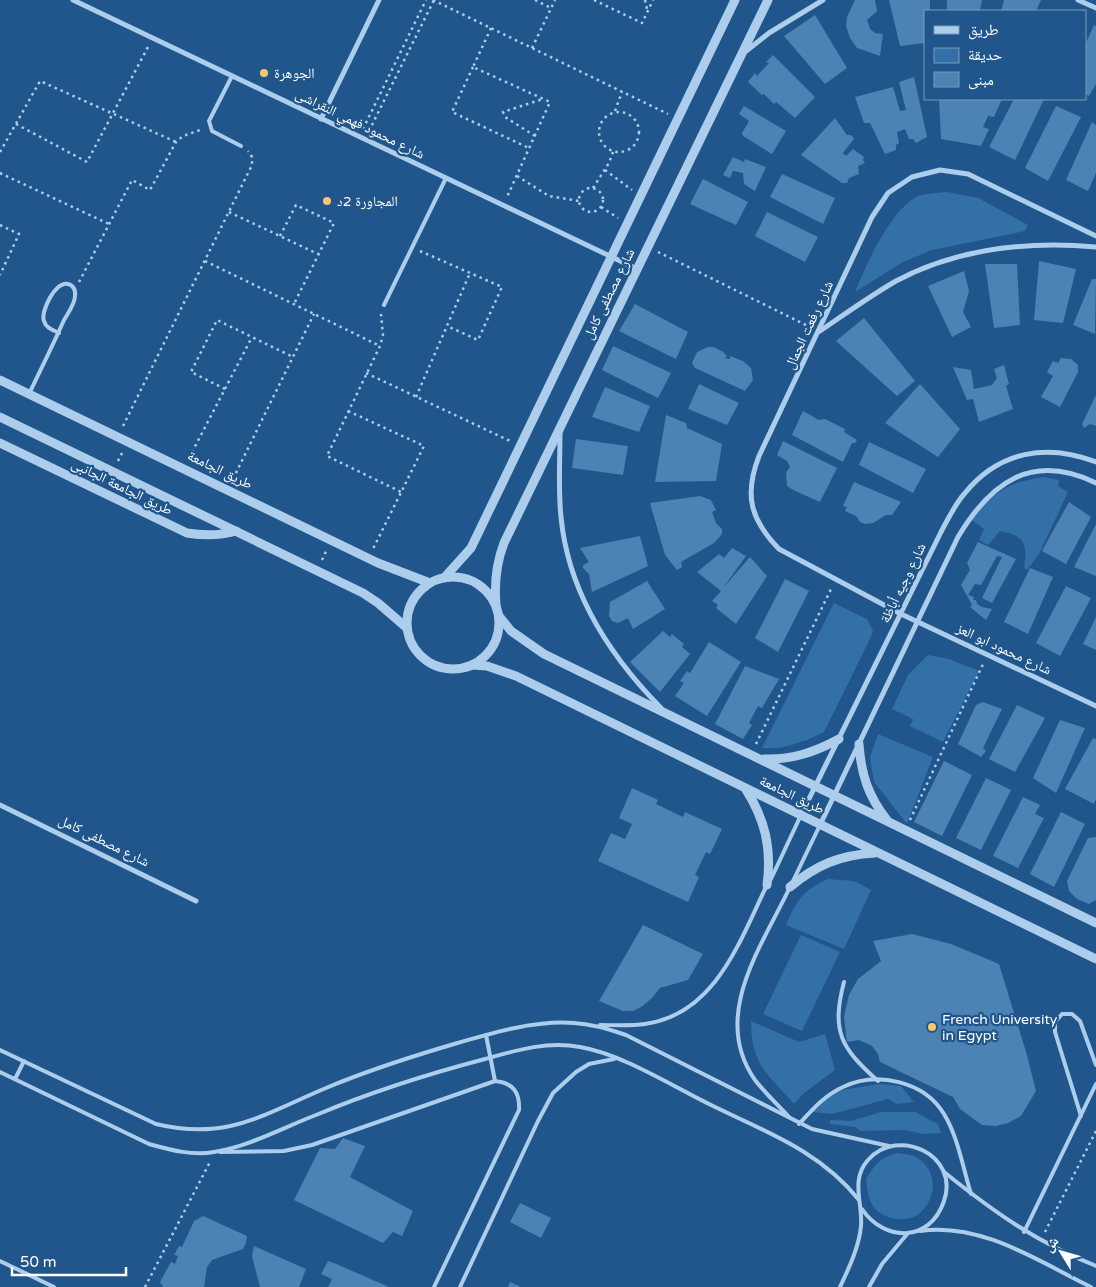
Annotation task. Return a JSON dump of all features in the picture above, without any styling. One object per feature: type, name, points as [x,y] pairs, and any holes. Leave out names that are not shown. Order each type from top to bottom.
[{"type":"street","name":"شارع محمود فهمي النقراشى","points":[[73,0],[636,269]]},
{"type":"street","points":[[322,119],[379,0]]},
{"type":"street","name":"شارع مصطفى كامل","points":[[444,578],[470,548],[735,0]]},
{"type":"street","name":"شارع مصطفى كامل","points":[[496,605],[494,584],[497,563],[504,543],[768,0]]},
{"type":"street","points":[[741,56],[798,13],[823,0]]},
{"type":"street","points":[[1078,0],[1096,8]]},
{"type":"street","name":"شارع رفعت الجمال","points":[[901,614],[779,549],[765,534],[755,516],[750,496],[752,475],[759,456],[872,216],[888,193],[912,177],[940,170],[968,174],[1096,236]]},
{"type":"street","points":[[819,332],[897,281],[940,263],[985,250],[1032,245],[1096,247]]},
{"type":"street","name":"طريق الجامعة","points":[[0,380],[368,558],[430,582]]},
{"type":"street","points":[[0,417],[370,598],[407,628]]},
{"type":"street","points":[[560,427],[561,517],[570,562],[586,604],[607,644],[633,680],[664,712]]},
{"type":"street","name":"طريق الجامعة الجانبى","points":[[0,443],[187,533],[212,536],[236,531]]},
{"type":"street","name":"شارع وجيه أباظة","points":[[802,816],[954,510],[970,488],[990,470],[1023,455],[1041,452],[1077,454],[1096,462]]},
{"type":"street","points":[[820,825],[958,537],[972,514],[992,492],[1005,482],[1034,473],[1049,472],[1080,475],[1096,483]]},
{"type":"street","points":[[457,577],[469,580],[485,590],[496,605],[499,616],[499,631],[494,645],[485,657],[472,665],[454,670],[432,664],[414,648],[407,628],[410,607],[422,589],[430,582],[457,577]]},
{"type":"street","name":"شارع محمود ابو العز","points":[[901,614],[1096,706]]},
{"type":"street","name":"طريق الجامعة","points":[[499,616],[511,631],[544,654],[1096,923]]},
{"type":"street","name":"طريق الجامعة","points":[[472,665],[487,666],[516,676],[1096,959]]},
{"type":"street","points":[[755,757],[792,758],[808,754],[839,739]]},
{"type":"street","points":[[859,744],[860,765],[866,786],[876,805],[889,822]]},
{"type":"street","points":[[744,788],[759,811],[769,844],[767,885]]},
{"type":"street","name":"شارع مصطفى كامل","points":[[0,806],[196,900]]},
{"type":"street","points":[[790,887],[808,872],[830,860],[853,854],[877,853]]},
{"type":"lane","points":[[232,76],[209,121],[212,131],[242,146]]},
{"type":"lane","points":[[384,305],[446,178]]},
{"type":"lane","points":[[29,394],[76,297],[75,290],[70,284],[63,283],[56,287],[43,313],[43,320],[47,327],[58,333]]},
{"type":"lane","points":[[0,1050],[156,1124],[179,1130],[202,1131],[226,1128],[249,1122],[328,1087],[409,1058],[486,1035],[551,1024],[647,1024],[666,1019],[700,999],[726,969],[802,816]]},
{"type":"lane","points":[[792,1120],[752,1074],[738,1042],[736,1022],[738,1001],[744,981],[820,825]]},
{"type":"lane","points":[[844,982],[838,1004],[841,1040],[861,1066],[878,1081]]},
{"type":"lane","points":[[1081,1116],[1055,1032],[1055,1022],[1062,1014],[1072,1014],[1080,1021],[1096,1065]]},
{"type":"lane","points":[[593,1025],[626,1035],[799,1124],[838,1136],[889,1146],[908,1144],[926,1150],[944,1172],[1024,1232],[1096,1266]]},
{"type":"lane","points":[[486,1035],[495,1081]]},
{"type":"lane","points":[[215,1152],[255,1141],[378,1091],[523,1048],[561,1045],[599,1052],[617,1058],[802,1149],[842,1180],[859,1200]]},
{"type":"lane","points":[[460,1287],[538,1120],[553,1093],[570,1076],[589,1064],[617,1058]]},
{"type":"lane","points":[[15,1079],[24,1061]]},
{"type":"lane","points":[[0,1072],[150,1144],[175,1151],[201,1154],[284,1150],[312,1145],[495,1081],[506,1082],[515,1089],[520,1099],[519,1110],[434,1287]]},
{"type":"lane","points":[[799,1124],[824,1098],[842,1087],[860,1080],[899,1081],[916,1088],[932,1099],[944,1114],[957,1146],[971,1194]]},
{"type":"lane","points":[[1024,1232],[1096,1084]]},
{"type":"lane","points":[[889,1146],[877,1152],[866,1161],[860,1173],[857,1187],[862,1208],[870,1220],[881,1228],[894,1233],[908,1233],[940,1228],[966,1231],[991,1239],[1091,1287]]},
{"type":"lane","points":[[913,1232],[925,1227],[942,1209],[946,1191],[944,1172]]},
{"type":"lane","points":[[840,1287],[856,1249],[861,1228],[862,1208]]},
{"type":"lane","points":[[869,1287],[882,1264],[908,1233]]},
{"type":"lane","points":[[0,1261],[54,1287]]},
{"type":"path","points":[[362,138],[426,0]]},
{"type":"path","points":[[362,138],[434,0],[678,118]]},
{"type":"path","points":[[535,0],[551,8]]},
{"type":"path","points":[[532,48],[555,0]]},
{"type":"path","points":[[594,0],[642,23],[653,0]]},
{"type":"path","points":[[602,4],[604,0]]},
{"type":"path","points":[[645,0],[648,10]]},
{"type":"path","points":[[491,28],[452,112],[529,148]]},
{"type":"path","points":[[16,124],[87,162],[114,114],[152,38]]},
{"type":"path","points":[[473,67],[550,102],[504,206]]},
{"type":"path","points":[[0,152],[40,81],[176,142]]},
{"type":"path","points":[[615,112],[622,91]]},
{"type":"path","points":[[535,136],[505,117],[503,112],[543,99]]},
{"type":"path","points":[[621,111],[632,116],[639,126],[640,132],[636,144],[631,148],[626,151],[613,152],[603,145],[598,134],[601,122],[609,114],[621,111]]},
{"type":"path","points":[[75,290],[132,180],[150,190],[176,142],[183,136],[210,126]]},
{"type":"path","points":[[118,437],[252,165],[252,157],[242,146]]},
{"type":"path","points":[[593,188],[601,194],[603,199],[601,207],[594,212],[589,212],[580,206],[579,201],[583,191],[593,188],[605,170],[613,152]]},
{"type":"path","points":[[605,170],[624,182],[640,199]]},
{"type":"path","points":[[0,174],[109,224]]},
{"type":"path","points":[[517,176],[549,196],[579,201]]},
{"type":"path","points":[[280,236],[296,205],[334,223],[294,304]]},
{"type":"path","points":[[601,207],[628,223]]},
{"type":"path","points":[[229,212],[318,254]]},
{"type":"path","points":[[0,225],[19,234],[0,275]]},
{"type":"path","points":[[412,247],[502,287],[478,340],[448,326]]},
{"type":"path","points":[[648,247],[819,332]]},
{"type":"path","points":[[205,261],[380,346]]},
{"type":"path","points":[[416,397],[470,273]]},
{"type":"path","points":[[384,305],[381,312],[383,335],[380,346],[327,456],[401,492]]},
{"type":"path","points":[[228,490],[314,314]]},
{"type":"path","points":[[225,389],[191,372],[217,320],[293,357]]},
{"type":"path","points":[[184,468],[252,337]]},
{"type":"path","points":[[366,373],[520,446]]},
{"type":"path","points":[[348,412],[424,446],[368,558]]},
{"type":"path","points":[[113,472],[127,441]]},
{"type":"path","points":[[317,571],[332,540]]},
{"type":"path","points":[[755,757],[836,579]]},
{"type":"path","points":[[905,830],[987,654]]},
{"type":"path","points":[[1042,1240],[1096,1130]]},
{"type":"path","points":[[145,1287],[215,1152]]},
{"type":"green space","points":[[947,192],[978,198],[1028,225],[1025,231],[932,250],[903,262],[855,292],[888,226],[906,204],[919,196]]},
{"type":"green space","points":[[1044,477],[1059,480],[1058,486],[1068,492],[1039,554],[1027,570],[1024,567],[1024,547],[1019,538],[1000,531],[988,545],[979,540],[984,529],[972,520],[987,502],[1011,485]]},
{"type":"green space","points":[[834,603],[867,619],[873,631],[824,732],[807,740],[780,748],[762,748]]},
{"type":"green space","points":[[928,655],[949,659],[979,671],[943,742],[910,726],[913,719],[892,709],[908,675]]},
{"type":"green space","points":[[878,734],[933,757],[907,824],[874,782],[870,757]]},
{"type":"green space","points":[[828,879],[854,881],[871,890],[844,949],[786,925],[793,909],[802,897],[813,887]]},
{"type":"green space","points":[[801,935],[840,952],[802,1031],[763,1014]]},
{"type":"green space","points":[[751,1021],[799,1042],[825,1034],[835,1070],[804,1093],[794,1104],[769,1076],[757,1058]]},
{"type":"green space","points":[[879,1084],[901,1086],[914,1102],[897,1104],[888,1099],[832,1114],[813,1112],[836,1091]]},
{"type":"green space","points":[[881,1112],[915,1112],[938,1124],[941,1133],[924,1134],[904,1130],[861,1131],[855,1127],[830,1124],[830,1120],[851,1121]]},
{"type":"green space","points":[[897,1153],[914,1156],[923,1162],[928,1168],[933,1183],[927,1206],[916,1216],[910,1218],[896,1219],[883,1215],[873,1206],[868,1193],[866,1179],[872,1170],[886,1157]]},
{"type":"building","points":[[855,0],[875,0],[877,11],[867,20],[870,29],[875,33],[883,34],[880,56],[857,48],[850,38],[846,26],[847,17]]},
{"type":"building","points":[[889,0],[930,0],[930,10],[924,10],[924,43],[900,46]]},
{"type":"building","points":[[947,0],[982,0],[980,10],[947,10]]},
{"type":"building","points":[[1004,0],[1041,0],[1036,10],[1001,10]]},
{"type":"building","points":[[815,15],[847,68],[825,84],[784,36]]},
{"type":"building","points":[[1094,25],[1096,26],[1096,84],[1089,96],[1086,94],[1086,43]]},
{"type":"building","points":[[773,55],[815,97],[795,118],[776,102],[774,104],[764,94],[762,95],[748,82],[755,73],[757,76],[769,63],[766,62]]},
{"type":"building","points":[[914,77],[927,137],[916,143],[913,139],[909,139],[905,129],[897,132],[899,143],[896,145],[896,150],[885,154],[870,123],[864,123],[855,97],[893,87],[900,111],[906,110],[899,82]]},
{"type":"building","points":[[939,100],[1002,100],[994,117],[988,116],[983,127],[989,129],[981,146],[941,139]]},
{"type":"building","points":[[1013,100],[1044,100],[1015,160],[989,147]]},
{"type":"building","points":[[744,106],[786,131],[772,154],[743,136],[742,133],[749,121],[739,114]]},
{"type":"building","points":[[1056,106],[1081,117],[1048,181],[1025,168]]},
{"type":"building","points":[[835,118],[847,135],[851,135],[854,139],[843,153],[846,156],[853,149],[864,157],[865,163],[858,166],[859,174],[849,178],[847,183],[842,183],[801,155]]},
{"type":"building","points":[[1092,122],[1096,125],[1096,173],[1088,191],[1066,180]]},
{"type":"building","points":[[733,157],[744,162],[745,159],[766,167],[755,191],[744,184],[743,173],[733,171],[730,178],[723,175]]},
{"type":"building","points":[[782,174],[835,198],[823,224],[770,197]]},
{"type":"building","points":[[703,179],[748,202],[736,225],[690,204]]},
{"type":"building","points":[[767,212],[818,237],[805,262],[755,236]]},
{"type":"building","points":[[1039,261],[1076,269],[1063,323],[1034,320]]},
{"type":"building","points":[[985,264],[1017,264],[1020,325],[994,328]]},
{"type":"building","points":[[964,271],[969,291],[963,312],[971,327],[952,337],[928,286]]},
{"type":"building","points":[[1092,279],[1096,279],[1095,334],[1073,325]]},
{"type":"building","points":[[635,304],[688,332],[676,359],[619,331]]},
{"type":"building","points":[[864,318],[915,381],[897,396],[836,341]]},
{"type":"building","points":[[613,346],[671,373],[658,398],[602,370]]},
{"type":"building","points":[[708,347],[714,347],[723,352],[727,356],[725,358],[730,359],[730,356],[743,361],[751,368],[753,380],[745,391],[695,368],[692,363],[697,352]]},
{"type":"building","points":[[1061,358],[1071,359],[1078,365],[1078,372],[1060,407],[1041,397],[1053,376],[1047,372],[1053,361],[1058,363]]},
{"type":"building","points":[[1004,365],[1009,384],[1006,386],[1013,409],[979,422],[973,399],[967,400],[953,367],[971,370],[974,389],[992,385],[997,378],[994,369]]},
{"type":"building","points":[[699,384],[739,403],[727,425],[688,409]]},
{"type":"building","points":[[920,384],[960,429],[938,457],[885,423]]},
{"type":"building","points":[[605,387],[650,406],[639,432],[592,417]]},
{"type":"building","points":[[1096,395],[1096,426],[1090,424],[1084,428],[1082,424]]},
{"type":"building","points":[[803,411],[819,420],[825,419],[845,429],[844,432],[857,440],[855,443],[852,443],[843,462],[792,435]]},
{"type":"building","points":[[666,415],[686,423],[687,428],[722,444],[716,481],[655,482]]},
{"type":"building","points":[[576,439],[628,446],[623,475],[572,468]]},
{"type":"building","points":[[783,441],[837,468],[820,502],[787,486],[786,473],[790,467],[787,461],[777,455]]},
{"type":"building","points":[[869,442],[926,469],[913,493],[859,465]]},
{"type":"building","points":[[854,482],[901,502],[892,515],[886,515],[873,523],[865,524],[860,522],[856,516],[845,511],[847,507],[843,506]]},
{"type":"building","points":[[700,496],[711,500],[716,510],[712,512],[716,523],[722,529],[722,534],[714,543],[681,562],[682,567],[677,570],[665,555],[650,503]]},
{"type":"building","points":[[1069,502],[1091,517],[1066,564],[1042,551]]},
{"type":"building","points":[[1096,524],[1096,576],[1074,567]]},
{"type":"building","points":[[640,536],[648,566],[592,592],[589,574],[583,568],[583,565],[589,562],[580,548]]},
{"type":"building","points":[[978,542],[1016,559],[992,603],[982,598],[1002,557],[997,556],[981,585],[975,584],[968,595],[974,597],[973,600],[976,600],[977,604],[982,607],[992,609],[986,620],[970,607],[972,605],[961,585],[970,570],[967,563]]},
{"type":"building","points":[[732,548],[746,556],[723,588],[750,557],[767,576],[736,624],[716,608],[718,605],[712,601],[721,591],[697,572],[719,554],[724,558]]},
{"type":"building","points":[[1030,568],[1053,577],[1028,634],[1004,622]]},
{"type":"building","points":[[785,579],[809,591],[778,652],[755,638]]},
{"type":"building","points":[[647,581],[665,609],[633,629],[628,618],[618,623],[612,621],[609,616],[610,602]]},
{"type":"building","points":[[1066,586],[1091,598],[1060,656],[1036,643]]},
{"type":"building","points":[[1096,617],[1096,650],[1083,644]]},
{"type":"building","points":[[663,631],[670,637],[672,634],[684,644],[682,647],[690,654],[660,692],[630,662]]},
{"type":"building","points":[[709,642],[741,662],[707,716],[675,696],[684,683],[680,681],[687,671],[690,673]]},
{"type":"building","points":[[745,666],[779,679],[762,708],[758,706],[749,723],[752,725],[743,739],[715,724]]},
{"type":"building","points":[[983,702],[1002,709],[983,748],[986,751],[981,757],[958,744],[976,705]]},
{"type":"building","points":[[1017,705],[1045,718],[1015,772],[989,759]]},
{"type":"building","points":[[1060,720],[1085,728],[1056,793],[1033,778]]},
{"type":"building","points":[[1093,738],[1096,739],[1096,799],[1094,804],[1065,789]]},
{"type":"building","points":[[944,761],[972,775],[942,836],[914,822]]},
{"type":"building","points":[[986,778],[1011,790],[981,850],[956,838]]},
{"type":"building","points":[[632,788],[658,800],[656,804],[683,817],[685,812],[722,829],[710,854],[706,852],[695,875],[699,877],[688,902],[598,861],[611,833],[625,839],[632,824],[619,818]]},
{"type":"building","points":[[1023,797],[1040,805],[1035,814],[1044,818],[1018,868],[993,856]]},
{"type":"building","points":[[1061,812],[1085,824],[1054,887],[1030,874]]},
{"type":"building","points":[[1096,837],[1096,900],[1089,904],[1077,899],[1069,891],[1067,881],[1088,838]]},
{"type":"building","points":[[643,925],[703,954],[688,980],[660,988],[641,1007],[633,1011],[623,1011],[599,1001]]},
{"type":"building","name":"French University in Egypt","points":[[912,934],[951,944],[999,964],[1036,1091],[1021,1116],[1008,1123],[996,1126],[982,1125],[960,1109],[953,1097],[880,1062],[878,1054],[872,1046],[859,1040],[847,1042],[844,1017],[849,995],[858,979],[881,961],[873,941]]},
{"type":"building","points":[[343,1138],[365,1146],[350,1177],[413,1211],[402,1236],[393,1232],[383,1243],[294,1200],[320,1148],[335,1149]]},
{"type":"building","points":[[520,1203],[551,1218],[541,1238],[510,1222]]},
{"type":"building","points":[[203,1216],[247,1236],[243,1249],[212,1260],[207,1267],[204,1287],[163,1287],[160,1282],[171,1262],[175,1264],[178,1256],[174,1255],[179,1246],[182,1247],[194,1221]]},
{"type":"building","points":[[254,1246],[306,1269],[299,1287],[260,1287],[252,1256]]},
{"type":"building","points":[[328,1261],[389,1287],[328,1287],[332,1279],[321,1274]]},
{"type":"building","points":[[510,1282],[521,1287],[508,1287]]},
{"type":"place","name":"الجوهرة","points":[[264,73]]},
{"type":"place","name":"المجاورة 2د","points":[[327,201]]},
{"type":"place","name":"French University in Egypt","points":[[932,1027]]}]
